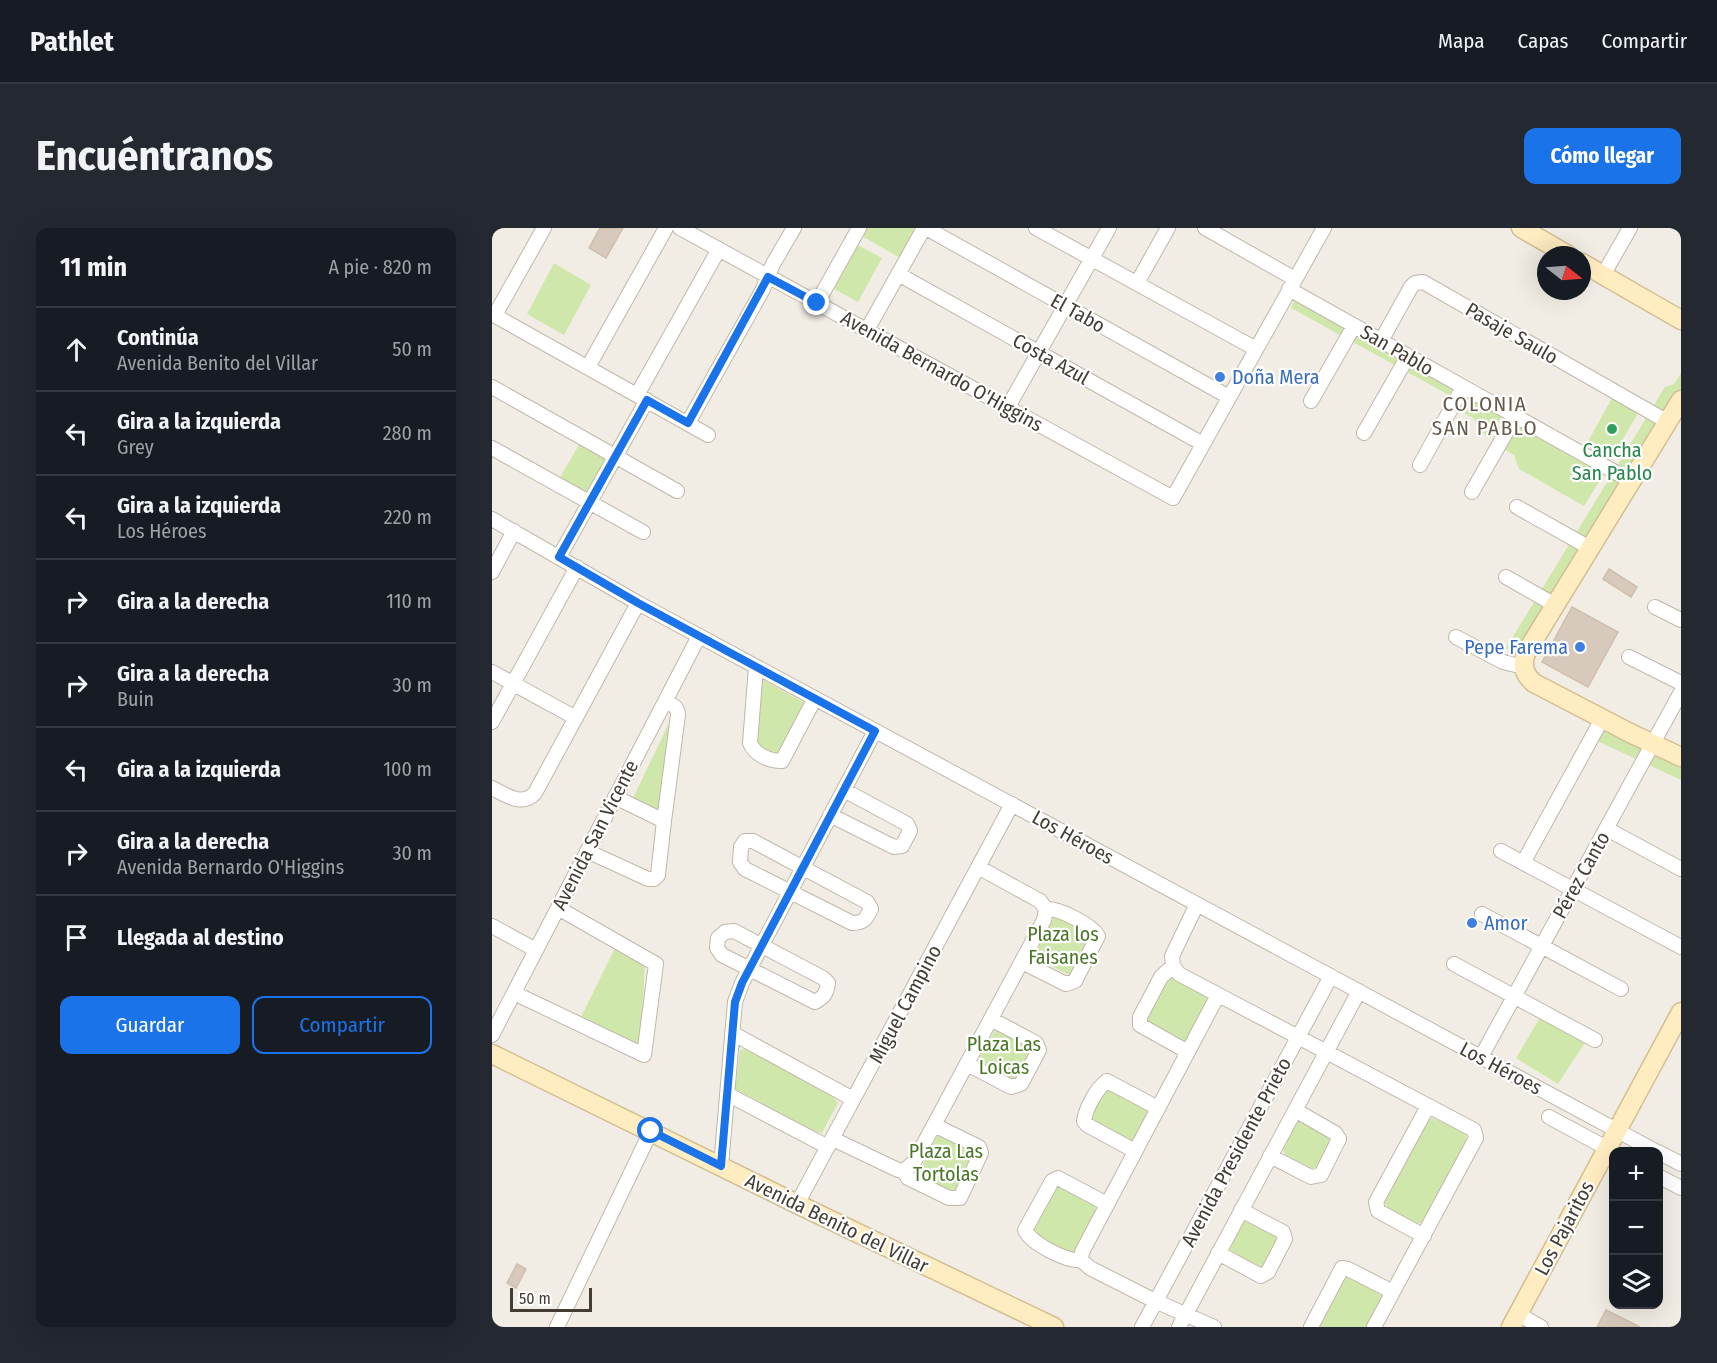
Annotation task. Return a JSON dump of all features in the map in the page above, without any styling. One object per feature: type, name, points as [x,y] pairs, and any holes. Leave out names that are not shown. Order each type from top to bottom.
[{"type":"street","points":[[544,228],[493,314],[708,435]]},
{"type":"street","points":[[588,367],[666,228]]},
{"type":"street","name":"Avenida Bernardo O'Higgins","points":[[680,228],[1173,498],[1203,444]]},
{"type":"street","points":[[688,423],[794,228]]},
{"type":"street","points":[[817,303],[859,228]]},
{"type":"street","points":[[867,330],[925,228]]},
{"type":"street","name":"El Tabo","points":[[925,228],[1229,397]]},
{"type":"street","points":[[1008,407],[1109,228]]},
{"type":"street","points":[[1137,283],[1168,228]]},
{"type":"street","name":"San Pablo","points":[[1205,228],[1354,326],[1631,481]]},
{"type":"street","points":[[1203,444],[1324,228]]},
{"type":"street","points":[[1521,228],[1552,246]]},
{"type":"street","points":[[1603,275],[1630,228]]},
{"type":"street","points":[[1044,230],[1256,349]]},
{"type":"street","points":[[559,557],[616,457],[642,398],[719,249]]},
{"type":"street","points":[[1591,268],[1681,320]]},
{"type":"street","name":"Costa Azul","points":[[898,274],[1203,444]]},
{"type":"street","name":"Pasaje Saulo","points":[[1381,341],[1411,287],[1417,282],[1423,282],[1668,422]]},
{"type":"street","points":[[1311,401],[1354,326]]},
{"type":"street","points":[[1364,433],[1408,356]]},
{"type":"street","points":[[492,387],[677,491]]},
{"type":"street","points":[[1420,465],[1463,387]]},
{"type":"street","points":[[1681,400],[1524,656],[1527,676],[1534,682],[1602,719],[1681,757]]},
{"type":"street","points":[[1472,492],[1515,417]]},
{"type":"street","points":[[492,448],[643,532]]},
{"type":"street","points":[[1517,507],[1590,548]]},
{"type":"street","name":"Los Héroes","points":[[492,519],[638,603],[1649,1147]]},
{"type":"street","points":[[492,572],[514,531]]},
{"type":"street","points":[[492,722],[577,567]]},
{"type":"street","points":[[1506,577],[1555,605]]},
{"type":"street","points":[[492,788],[517,800],[526,800],[535,793],[638,603]]},
{"type":"street","points":[[1655,607],[1681,620]]},
{"type":"street","name":"Avenida San Vicente","points":[[492,1035],[699,636]]},
{"type":"street","points":[[1456,637],[1503,662],[1524,667]]},
{"type":"street","points":[[1629,657],[1681,684]]},
{"type":"street","points":[[756,667],[750,743],[754,750],[772,761],[782,761],[815,698]]},
{"type":"street","points":[[492,672],[576,718]]},
{"type":"street","name":"Pérez Canto","points":[[1481,1057],[1681,692]]},
{"type":"street","points":[[587,851],[648,879],[654,879],[658,875],[678,715],[675,706],[665,702]]},
{"type":"street","points":[[1523,863],[1602,719]]},
{"type":"street","points":[[721,1166],[735,1002],[749,969],[875,731]]},
{"type":"street","points":[[830,815],[894,847],[902,846],[910,831],[907,824],[844,790]]},
{"type":"street","points":[[615,797],[664,821]]},
{"type":"street","name":"Miguel Campino","points":[[797,1204],[1012,804]]},
{"type":"street","points":[[1607,829],[1680,866]]},
{"type":"street","points":[[745,841],[753,842],[867,902],[871,909],[865,920],[852,923],[790,892],[745,868],[740,862],[741,847],[745,841]]},
{"type":"street","points":[[1501,851],[1681,947]]},
{"type":"street","points":[[727,1094],[830,1143],[898,1170],[904,1170],[914,1162],[1044,920],[1046,909],[1040,901],[978,867]]},
{"type":"street","points":[[1197,904],[1172,956],[1173,966],[1179,974],[1474,1131],[1476,1138],[1374,1327]]},
{"type":"street","points":[[514,993],[644,1055],[656,964],[558,908]]},
{"type":"street","points":[[1022,962],[1066,984],[1075,981],[1098,936],[1094,929],[1064,913],[1054,908],[1046,909]]},
{"type":"street","points":[[1482,914],[1621,989]]},
{"type":"street","points":[[492,926],[536,950]]},
{"type":"street","points":[[734,931],[823,978],[828,983],[827,990],[823,998],[815,1002],[749,969],[722,955],[717,948],[718,938],[725,932],[734,931]]},
{"type":"street","points":[[1454,964],[1595,1040]]},
{"type":"street","points":[[1173,966],[1161,977],[1140,1017],[1140,1025],[1188,1052]]},
{"type":"street","name":"Avenida Presidente Prieto","points":[[1142,1327],[1331,976]]},
{"type":"street","name":"Avenida Presidente Prieto","points":[[1179,1327],[1359,991]]},
{"type":"street","points":[[1214,1327],[1155,1301],[1090,1268],[1082,1260],[1082,1252],[1218,995]]},
{"type":"street","name":"Los Pajaritos","points":[[1611,1147],[1617,1130],[1681,1012]]},
{"type":"street","points":[[967,1064],[1011,1087],[1021,1084],[1039,1050],[1036,1042],[991,1019]]},
{"type":"street","points":[[732,1033],[853,1099]]},
{"type":"street","name":"Avenida Benito del Villar","points":[[492,1054],[1054,1327]]},
{"type":"street","points":[[1135,1152],[1087,1125],[1084,1121],[1085,1115],[1102,1085],[1107,1081],[1158,1108]]},
{"type":"street","points":[[1424,1236],[1378,1211],[1376,1202],[1428,1106]]},
{"type":"street","points":[[1270,1156],[1311,1177],[1321,1175],[1339,1139],[1335,1132],[1295,1110]]},
{"type":"street","name":"Los Héroes","points":[[1549,1117],[1609,1149]]},
{"type":"street","points":[[904,1170],[908,1178],[949,1198],[960,1198],[981,1153],[979,1147],[934,1125]]},
{"type":"street","points":[[557,1327],[651,1131]]},
{"type":"street","name":"Los Pajaritos","points":[[1514,1321],[1609,1152]]},
{"type":"street","name":"Los Héroes","points":[[1663,1155],[1681,1164]]},
{"type":"street","points":[[1082,1260],[1074,1261],[1066,1258],[1028,1237],[1025,1230],[1052,1181],[1058,1178],[1107,1204]]},
{"type":"street","points":[[1663,1178],[1681,1188]]},
{"type":"street","points":[[1218,1253],[1260,1276],[1268,1272],[1285,1239],[1283,1232],[1241,1210]]},
{"type":"street","points":[[1311,1327],[1342,1268],[1393,1292]]},
{"type":"street","points":[[1514,1321],[1541,1327]]},
{"type":"green space","points":[[864,228],[920,228],[902,259],[860,235]]},
{"type":"green space","points":[[858,245],[882,258],[858,302],[834,289]]},
{"type":"green space","points":[[554,263],[591,285],[564,335],[527,314]]},
{"type":"green space","points":[[1294,301],[1454,387],[1449,395],[1291,308]]},
{"type":"green space","points":[[1681,373],[1681,389],[1519,656],[1506,648],[1665,387],[1674,384]]},
{"type":"green space","points":[[1465,394],[1503,415],[1487,438],[1472,417],[1455,409]]},
{"type":"green space","name":"Cancha San Pablo","points":[[1612,398],[1638,413],[1611,460],[1586,445]]},
{"type":"green space","points":[[1515,423],[1604,474],[1584,506],[1519,469],[1514,455],[1501,448]]},
{"type":"green space","points":[[580,443],[607,458],[586,496],[558,481]]},
{"type":"green space","points":[[761,679],[805,703],[777,754],[756,744]]},
{"type":"green space","points":[[671,719],[661,812],[633,798]]},
{"type":"green space","points":[[1598,728],[1681,764],[1681,780],[1593,739]]},
{"type":"green space","name":"Plaza los Faisanes","points":[[1055,915],[1092,934],[1071,976],[1034,957]]},
{"type":"green space","points":[[616,946],[645,960],[641,1052],[579,1021]]},
{"type":"green space","points":[[1170,977],[1206,995],[1207,1003],[1186,1042],[1179,1043],[1144,1019],[1166,980]]},
{"type":"green space","points":[[1541,1016],[1586,1041],[1558,1084],[1516,1058]]},
{"type":"green space","name":"Plaza Las Loicas","points":[[996,1028],[1032,1047],[1013,1083],[977,1063]]},
{"type":"green space","points":[[745,1048],[832,1096],[838,1103],[822,1133],[813,1131],[735,1089],[740,1050]]},
{"type":"green space","points":[[1105,1089],[1113,1089],[1146,1107],[1149,1113],[1134,1139],[1130,1141],[1094,1121],[1090,1116]]},
{"type":"green space","points":[[1433,1118],[1465,1133],[1467,1142],[1423,1222],[1417,1224],[1388,1208],[1384,1202],[1428,1120]]},
{"type":"green space","points":[[1303,1120],[1331,1135],[1333,1141],[1318,1167],[1311,1170],[1285,1155],[1283,1149],[1298,1121]]},
{"type":"green space","name":"Plaza Las Tortolas","points":[[939,1133],[975,1152],[954,1193],[918,1174]]},
{"type":"green space","points":[[1059,1186],[1095,1204],[1096,1213],[1075,1251],[1068,1252],[1035,1234],[1033,1228],[1055,1189]]},
{"type":"green space","points":[[1249,1221],[1277,1235],[1279,1242],[1266,1268],[1258,1270],[1231,1256],[1229,1250],[1244,1222]]},
{"type":"green space","points":[[1349,1275],[1381,1291],[1383,1299],[1368,1327],[1317,1327],[1344,1277]]},
{"type":"building","points":[[600,228],[623,228],[606,258],[589,248]]},
{"type":"building","points":[[1609,569],[1637,587],[1631,597],[1603,579]]},
{"type":"building","name":"Pepe Farema","points":[[1572,607],[1618,632],[1588,687],[1542,662]]},
{"type":"building","points":[[517,1264],[526,1269],[516,1288],[507,1283]]},
{"type":"building","points":[[1606,1310],[1640,1327],[1597,1327]]},
{"type":"place","name":"Doña Mera","points":[[1220,377]]},
{"type":"place","name":"Cancha San Pablo","points":[[1612,429]]},
{"type":"place","name":"Pepe Farema","points":[[1580,647]]},
{"type":"place","name":"Amor","points":[[1472,923]]},
{"type":"district","name":"COLONIA SAN PABLO","points":[[1485,416]]},
{"type":"route","points":[[651,1131],[721,1166],[735,1002],[742,983],[875,731],[638,603],[559,557],[647,400],[688,423],[768,277],[817,303]]}]
